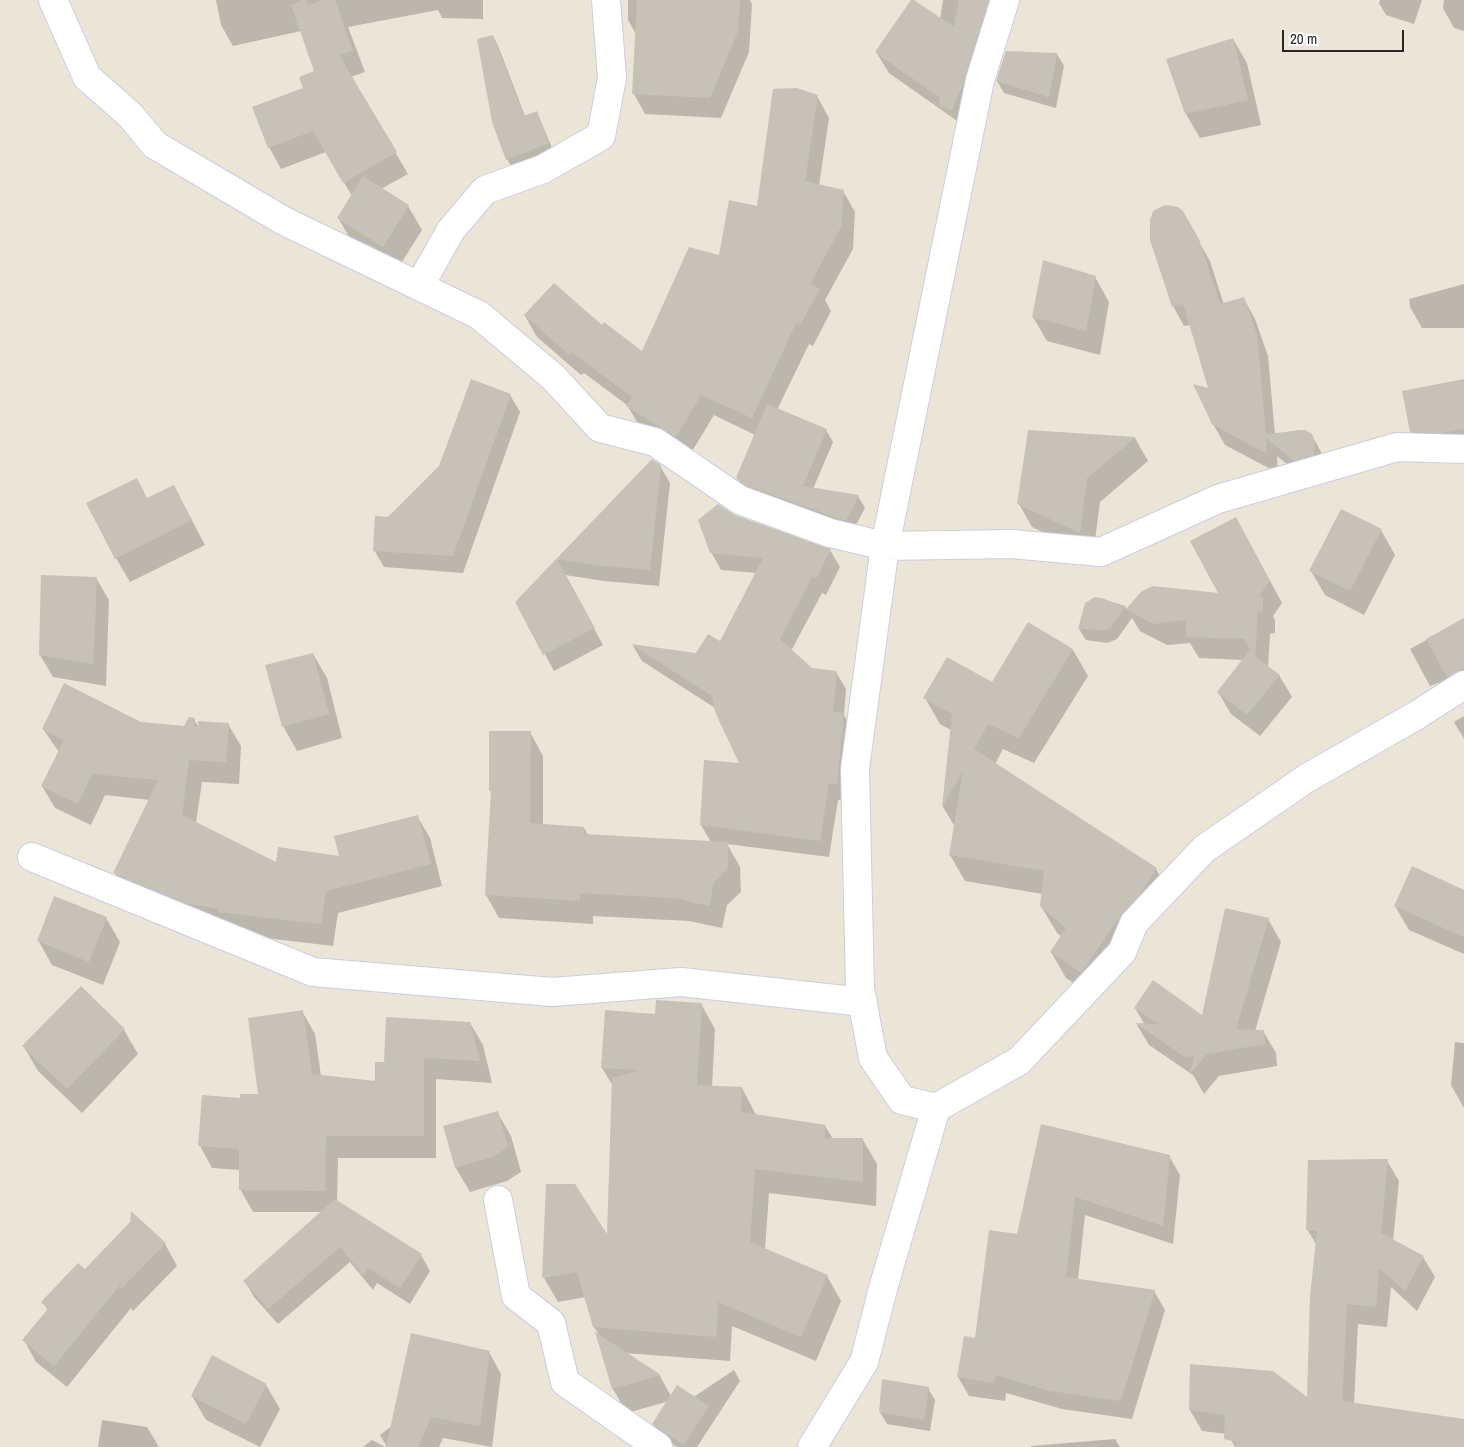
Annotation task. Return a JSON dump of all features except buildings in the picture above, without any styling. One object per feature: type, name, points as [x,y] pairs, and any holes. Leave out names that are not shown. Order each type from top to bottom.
[{"type":"street","points":[[53,0],[87,77],[130,115],[155,145],[284,221],[479,316],[553,377],[600,428],[656,442],[740,500],[830,533],[885,546],[1011,544],[1101,552],[1218,499],[1397,447],[1464,448]]},
{"type":"street","points":[[420,286],[451,230],[485,190],[542,169],[602,136],[612,78],[606,0]]},
{"type":"street","points":[[1005,0],[980,80],[885,546],[855,769],[860,989],[873,1058],[902,1100],[936,1108],[1019,1062],[1122,952],[1134,923],[1204,849],[1307,778],[1417,715],[1464,685]]},
{"type":"street","points":[[32,857],[313,972],[552,992],[681,982],[863,1002]]},
{"type":"street","points":[[812,1447],[864,1362],[936,1108]]},
{"type":"street","points":[[498,1200],[516,1296],[551,1322],[565,1382],[658,1447]]}]
